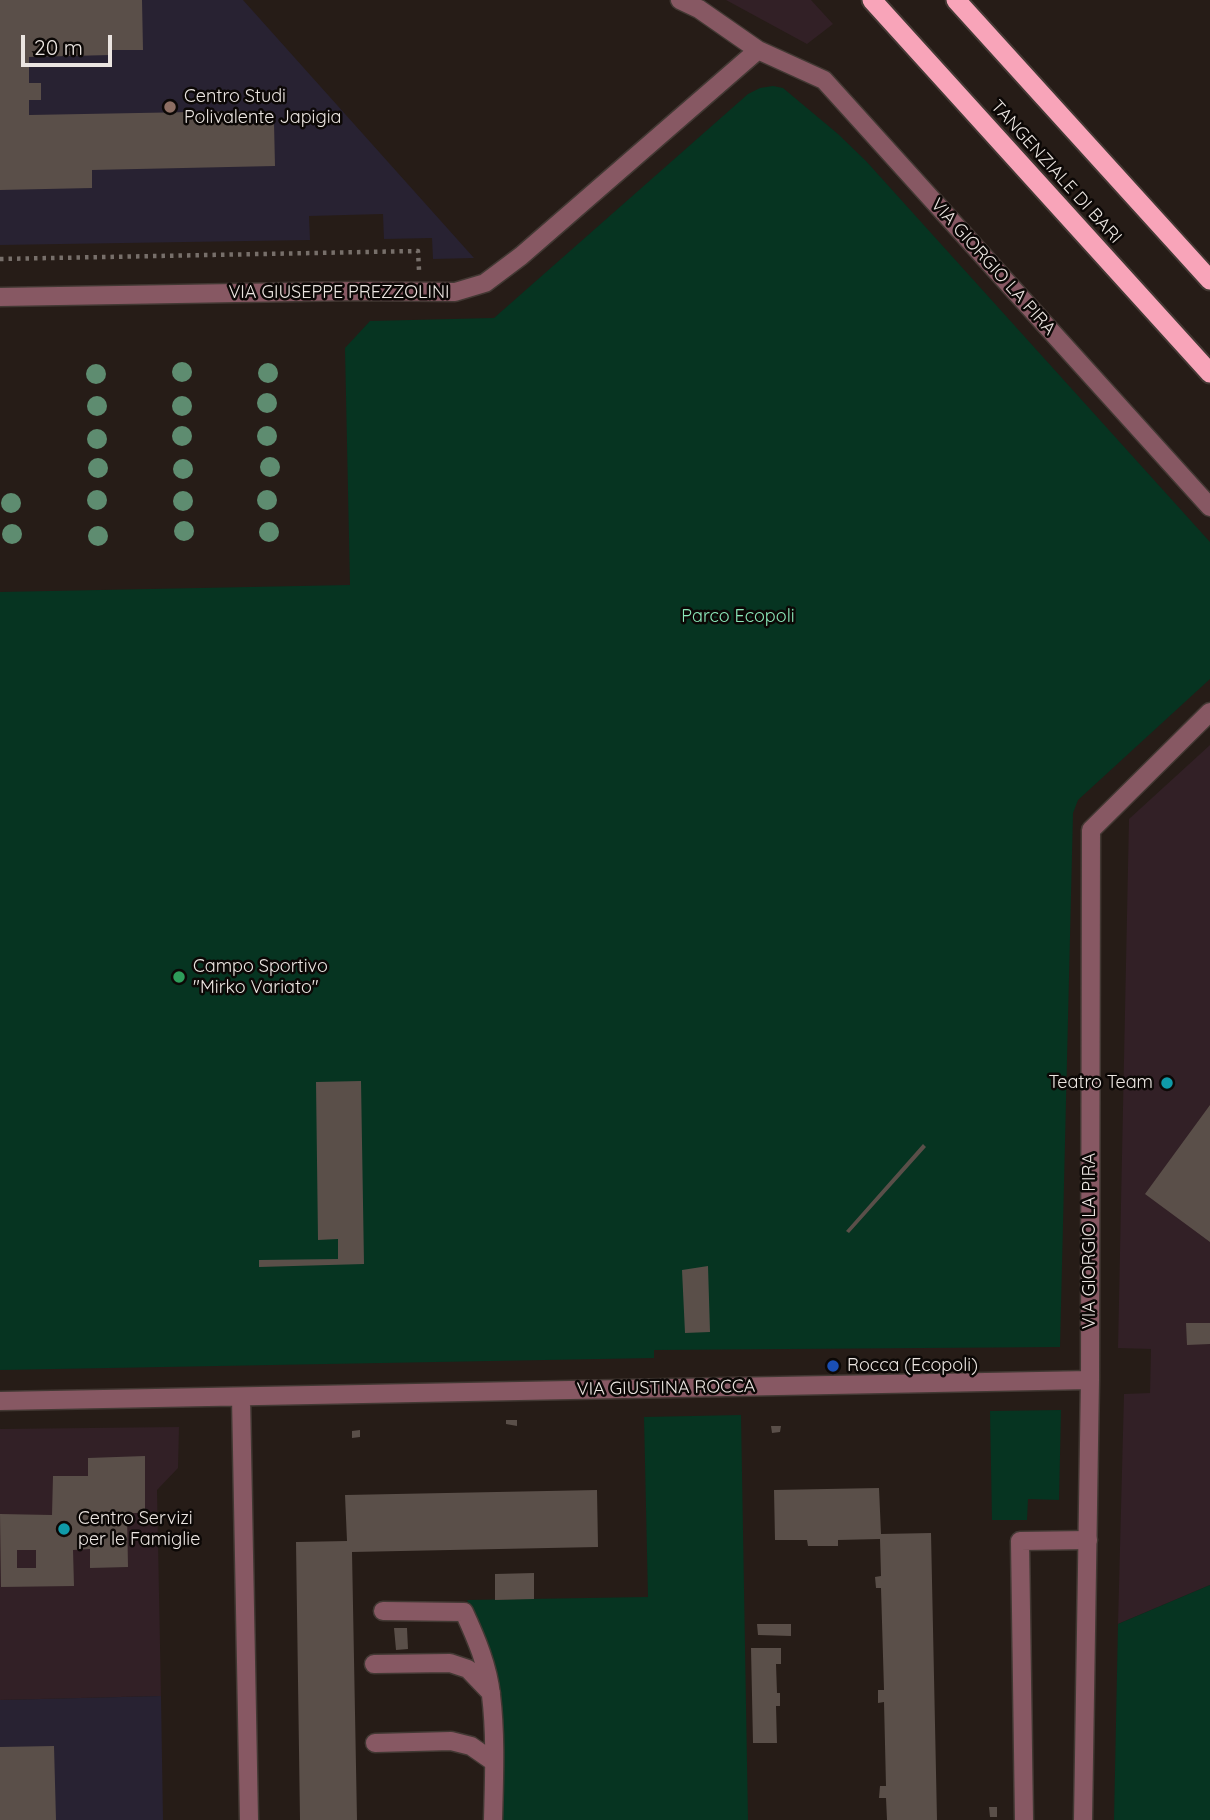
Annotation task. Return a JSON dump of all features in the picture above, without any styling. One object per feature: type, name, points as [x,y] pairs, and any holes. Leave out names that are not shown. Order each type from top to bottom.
[{"type":"highway","name":"TANGENZIALE DI BARI","points":[[872,0],[1210,373]]},
{"type":"highway","points":[[956,0],[1210,280]]},
{"type":"street","name":"VIA GIORGIO LA PIRA","points":[[680,0],[699,9],[758,50],[824,80],[1210,507]]},
{"type":"street","name":"VIA GIUSEPPE PREZZOLINI","points":[[0,297],[455,292],[485,284],[521,256],[758,50]]},
{"type":"street","name":"VIA GIORGIO LA PIRA","points":[[1083,1820],[1090,1380],[1091,830],[1210,712]]},
{"type":"street","name":"VIA GIUSTINA ROCCA","points":[[0,1401],[1090,1380]]},
{"type":"street","points":[[242,1397],[249,1820]]},
{"type":"street","points":[[1024,1820],[1020,1541],[1088,1540]]},
{"type":"street","points":[[383,1611],[464,1612],[478,1643],[491,1693],[493,1820]]},
{"type":"street","points":[[373,1664],[450,1663],[468,1670],[491,1693]]},
{"type":"street","points":[[375,1743],[451,1741],[471,1746],[494,1762]]},
{"type":"path","points":[[0,259],[418,251],[419,292]]},
{"type":"shaded area","name":"Centro Studi Polivalente Japigia","points":[[0,0],[243,0],[474,258],[433,259],[432,238],[384,239],[383,214],[309,216],[310,240],[0,245]]},
{"type":"shaded area","points":[[726,0],[811,0],[833,24],[807,44]]},
{"type":"shaded area","name":"Teatro Team","points":[[1210,745],[1210,1585],[1118,1624],[1124,1394],[1150,1393],[1151,1349],[1118,1348],[1129,819]]},
{"type":"shaded area","points":[[179,1427],[178,1468],[157,1490],[161,1696],[0,1700],[0,1429]]},
{"type":"shaded area","points":[[161,1696],[163,1820],[0,1820],[0,1700]]},
{"type":"green space","name":"Parco Ecopoli","points":[[773,86],[783,88],[866,161],[1210,542],[1210,679],[1078,800],[1073,813],[1060,1347],[654,1350],[654,1358],[0,1370],[0,592],[350,585],[345,348],[370,321],[494,318],[748,94]]},
{"type":"green space","points":[[1061,1410],[1059,1500],[1028,1499],[1027,1520],[992,1520],[990,1411]]},
{"type":"green space","points":[[741,1415],[748,1820],[501,1820],[476,1619],[467,1600],[648,1597],[644,1417]]},
{"type":"green space","points":[[1210,1585],[1210,1820],[1114,1820],[1118,1624]]},
{"type":"building","points":[[0,0],[142,0],[143,50],[111,50],[111,55],[29,57],[29,83],[41,83],[41,100],[29,100],[29,115],[247,111],[247,124],[274,123],[275,166],[92,170],[92,188],[0,190]]},
{"type":"building","points":[[361,1081],[364,1264],[259,1267],[259,1260],[338,1259],[338,1239],[318,1240],[316,1082]]},
{"type":"building","points":[[1210,1105],[1210,1242],[1145,1194]]},
{"type":"building","points":[[923,1144],[926,1147],[849,1233],[846,1231]]},
{"type":"building","points":[[708,1266],[710,1332],[685,1333],[682,1270]]},
{"type":"building","points":[[1186,1323],[1210,1323],[1210,1344],[1187,1345]]},
{"type":"building","points":[[506,1420],[517,1420],[517,1426],[506,1424]]},
{"type":"building","points":[[771,1426],[781,1426],[780,1432],[772,1433]]},
{"type":"building","points":[[360,1430],[360,1437],[352,1438],[352,1431]]},
{"type":"building","name":"Centro Servizi per le Famiglie","points":[[145,1456],[145,1513],[127,1513],[128,1567],[90,1568],[90,1549],[73,1550],[74,1586],[1,1587],[0,1514],[52,1515],[53,1476],[88,1476],[88,1458]],"holes":[[[17,1550],[36,1550],[36,1568],[17,1568]]]},
{"type":"building","points":[[879,1488],[881,1534],[931,1533],[937,1820],[887,1820],[886,1798],[879,1798],[880,1786],[886,1786],[884,1702],[878,1703],[878,1690],[884,1690],[881,1588],[876,1588],[875,1577],[881,1576],[880,1539],[838,1540],[838,1546],[808,1546],[807,1540],[775,1540],[774,1490]]},
{"type":"building","points":[[597,1490],[598,1547],[352,1552],[357,1820],[300,1820],[296,1542],[347,1541],[345,1495]]},
{"type":"building","points":[[534,1573],[534,1599],[495,1600],[495,1574]]},
{"type":"building","points":[[757,1624],[791,1624],[791,1636],[758,1635]]},
{"type":"building","points":[[394,1628],[407,1628],[408,1649],[396,1650]]},
{"type":"building","points":[[751,1648],[781,1648],[781,1664],[776,1664],[777,1693],[780,1693],[780,1706],[776,1706],[777,1743],[753,1743]]},
{"type":"building","points":[[54,1746],[56,1820],[0,1820],[0,1747]]},
{"type":"building","points":[[989,1807],[997,1807],[997,1817],[990,1817]]},
{"type":"place","name":"Centro Studi Polivalente Japigia","points":[[170,107]]},
{"type":"place","name":"Campo Sportivo \"Mirko Variato\"","points":[[179,977]]},
{"type":"place","name":"Teatro Team","points":[[1167,1083]]},
{"type":"place","name":"Rocca (Ecopoli)","points":[[833,1366]]},
{"type":"place","name":"Centro Servizi per le Famiglie","points":[[64,1529]]}]
